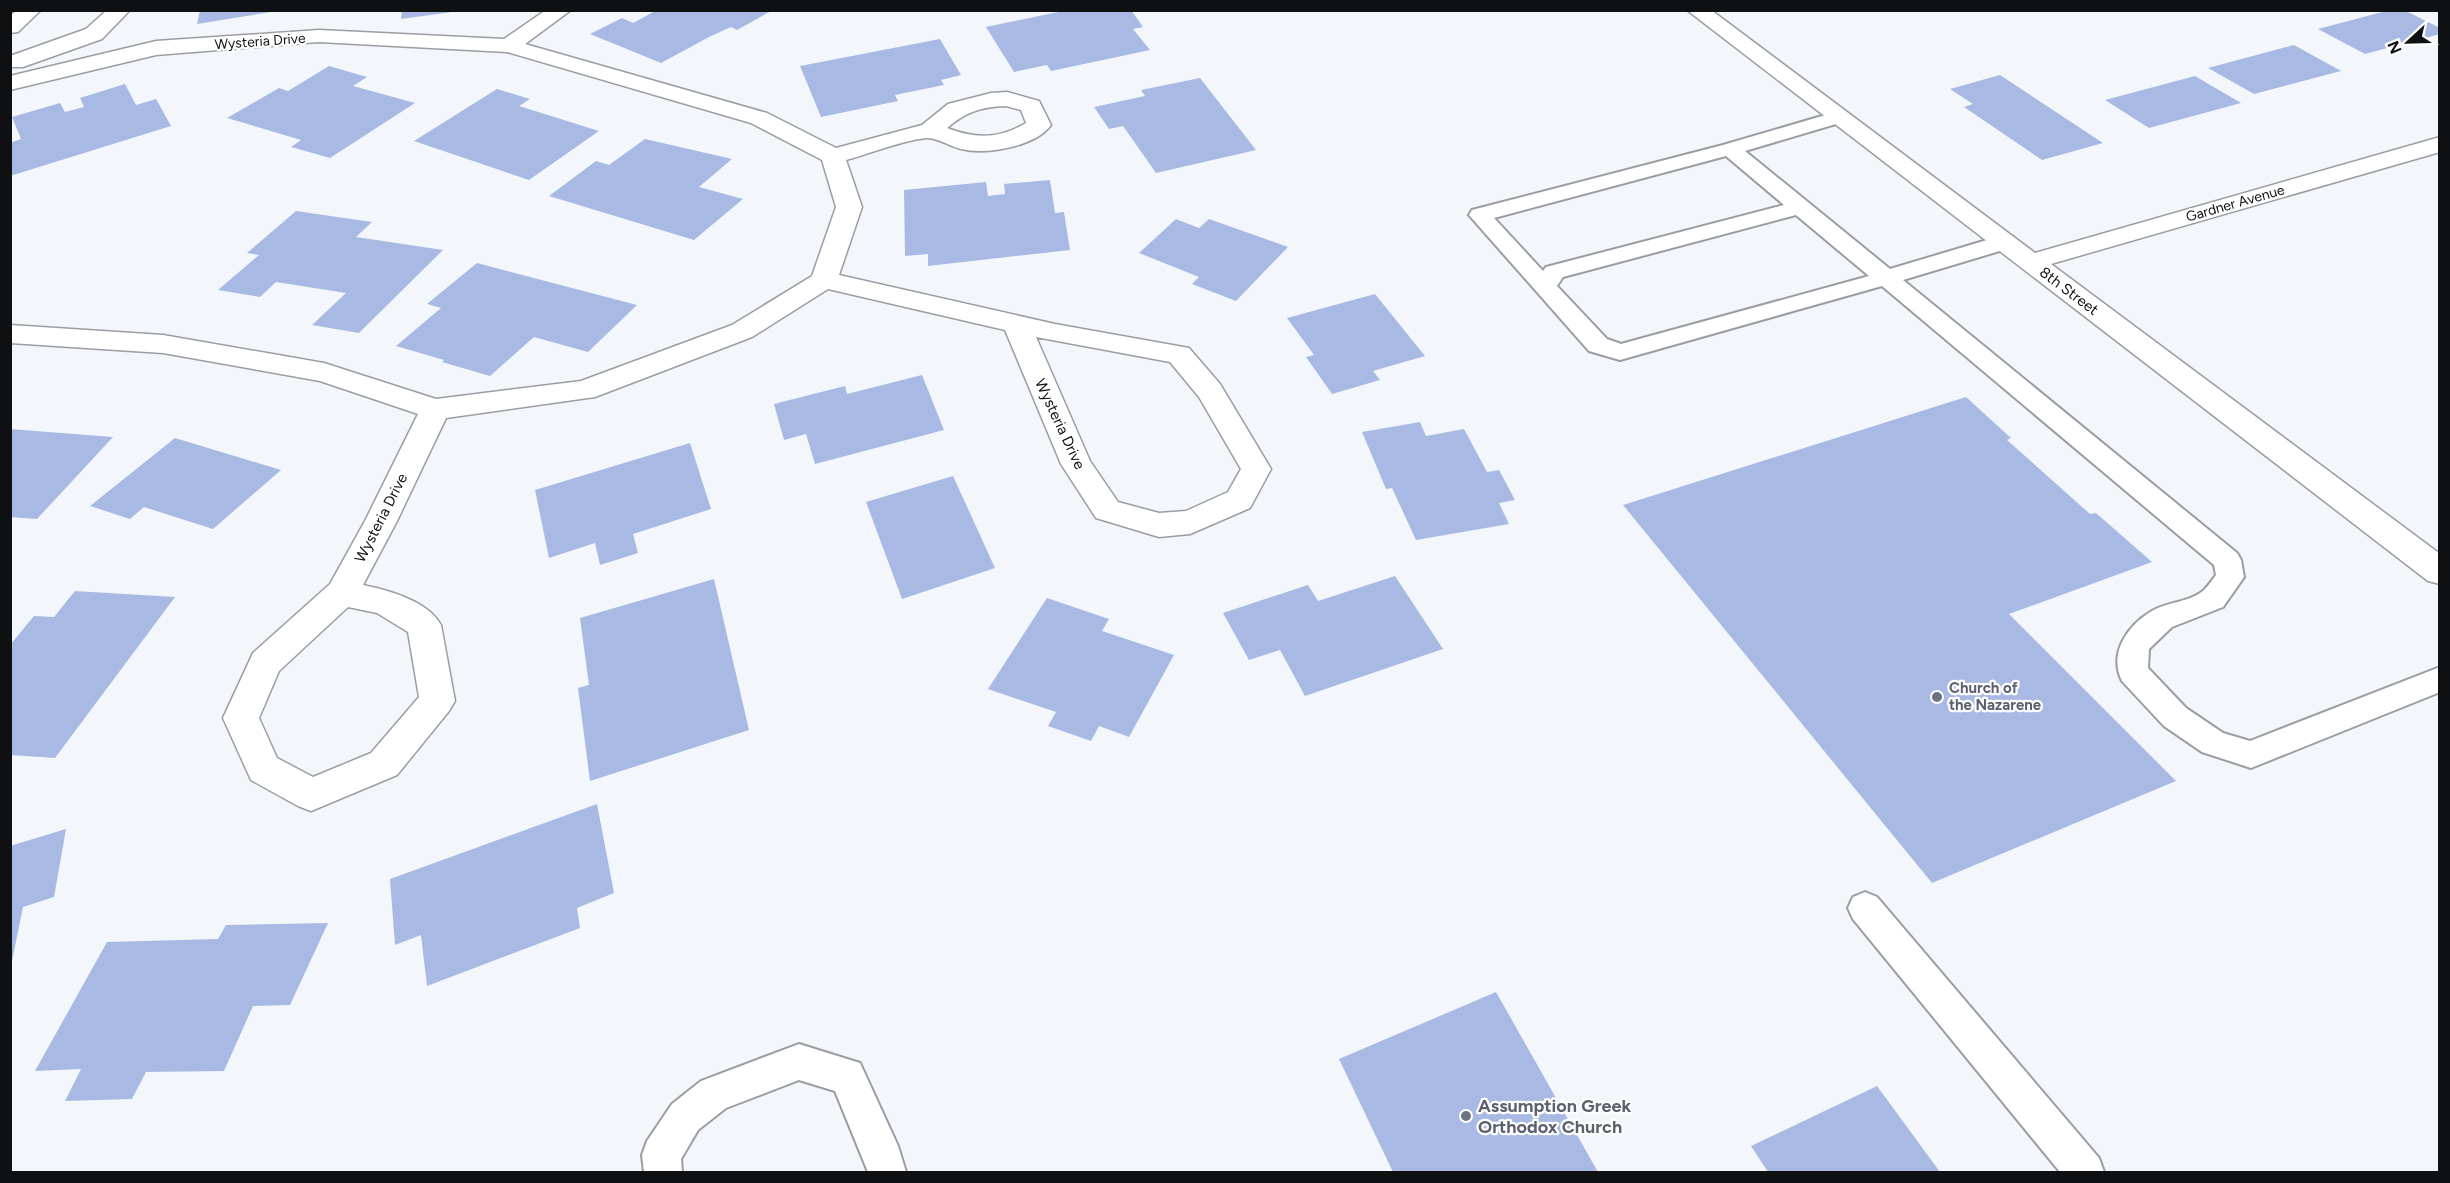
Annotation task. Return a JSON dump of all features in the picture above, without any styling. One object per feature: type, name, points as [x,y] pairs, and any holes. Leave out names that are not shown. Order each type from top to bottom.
[{"type":"street","points":[[10,27],[30,10]]},
{"type":"street","name":"Wysteria Drive","points":[[12,74],[94,34],[120,10]]},
{"type":"street","points":[[508,46],[561,10]]},
{"type":"street","name":"8th Street","points":[[1698,10],[2439,572]]},
{"type":"street","name":"Wysteria Drive","points":[[12,74],[156,48],[319,36],[508,46],[759,118],[833,156]]},
{"type":"street","points":[[10,334],[163,344],[324,372],[435,409],[585,390],[742,331],[824,280],[849,207],[833,156],[930,130]]},
{"type":"street","name":"Gardner Avenue","points":[[2031,262],[2439,144]]},
{"type":"street","name":"Wysteria Drive","points":[[824,280],[1016,324],[1179,354],[1210,391],[1256,469],[1239,500],[1190,522],[1159,525],[1107,510],[1076,464],[1016,324]]},
{"type":"street","name":"Wysteria Drive","points":[[342,593],[386,602],[424,625],[437,701],[384,764],[311,795],[264,769],[241,718],[265,663],[342,593],[381,521],[435,409]]},
{"type":"lane","points":[[1839,117],[1730,149],[1480,215],[1598,345],[1620,351],[1886,278],[2005,242]]},
{"type":"lane","points":[[1730,149],[2227,560],[2230,578],[2213,599],[2162,619],[2134,645],[2133,672],[2175,717],[2212,742],[2251,755],[2439,679]]},
{"type":"lane","points":[[1545,287],[1554,272],[1800,207]]},
{"type":"lane","points":[[1865,908],[2085,1173]]},
{"type":"lane","points":[[663,1173],[661,1155],[685,1117],[692,1111],[714,1094],[799,1062],[847,1076],[884,1160],[887,1173]]},
{"type":"building","points":[[200,10],[271,10],[271,12],[197,24]]},
{"type":"building","points":[[402,10],[452,10],[452,12],[401,19]]},
{"type":"building","points":[[657,10],[662,12],[773,10],[737,30],[731,27],[709,37],[661,63],[590,34],[622,18],[633,23]]},
{"type":"building","points":[[1068,10],[1131,10],[1143,27],[1133,29],[1150,50],[1051,71],[1047,65],[1014,72],[986,27]]},
{"type":"building","points":[[2390,10],[2404,10],[2440,28],[2440,34],[2365,54],[2318,29]]},
{"type":"building","points":[[940,39],[961,75],[941,80],[944,85],[895,95],[898,101],[821,117],[800,66]]},
{"type":"building","points":[[2294,45],[2341,71],[2254,94],[2208,68]]},
{"type":"building","points":[[329,66],[367,77],[353,86],[415,103],[330,158],[291,147],[301,140],[227,118],[279,88],[288,91]]},
{"type":"building","points":[[2000,75],[2103,143],[2042,160],[1964,107],[1973,104],[1950,89]]},
{"type":"building","points":[[2195,76],[2241,103],[2149,128],[2105,100]]},
{"type":"building","points":[[1200,78],[1256,150],[1156,173],[1123,126],[1109,129],[1094,107],[1145,96],[1141,90]]},
{"type":"building","points":[[125,84],[136,105],[156,99],[171,126],[10,176],[10,143],[21,139],[12,117],[60,103],[65,112],[84,107],[80,98]]},
{"type":"building","points":[[497,89],[530,99],[519,106],[599,131],[529,180],[414,141]]},
{"type":"building","points":[[645,139],[732,159],[699,187],[743,199],[694,240],[549,196],[596,161],[609,165]]},
{"type":"building","points":[[1050,180],[1055,213],[1064,212],[1070,250],[928,266],[928,254],[905,256],[904,190],[986,182],[988,196],[1005,194],[1004,184]]},
{"type":"building","points":[[296,211],[372,222],[356,237],[443,250],[359,333],[312,325],[346,293],[276,282],[260,297],[218,290],[259,255],[247,253]]},
{"type":"building","points":[[1176,219],[1199,228],[1209,219],[1288,247],[1236,301],[1192,284],[1199,277],[1139,253]]},
{"type":"building","points":[[477,263],[637,305],[588,352],[534,337],[490,376],[396,346],[441,308],[427,304]]},
{"type":"building","points":[[1375,294],[1425,356],[1373,371],[1380,380],[1332,394],[1306,357],[1314,355],[1287,318]]},
{"type":"building","points":[[922,375],[944,430],[815,464],[806,434],[784,440],[774,404],[845,386],[847,394]]},
{"type":"building","name":"Church of the Nazarene","points":[[1966,397],[2011,438],[2007,440],[2090,514],[2096,513],[2152,562],[2009,614],[2176,781],[1932,883],[1623,505]]},
{"type":"building","points":[[1420,422],[1426,436],[1464,429],[1487,472],[1499,470],[1515,500],[1499,503],[1509,524],[1416,540],[1392,488],[1386,489],[1362,432]]},
{"type":"building","points":[[10,429],[113,437],[37,519],[10,517]]},
{"type":"building","points":[[175,438],[281,470],[213,529],[144,507],[130,519],[90,506]]},
{"type":"building","points":[[690,443],[711,509],[633,534],[638,553],[600,565],[595,543],[549,558],[535,490]]},
{"type":"building","points":[[953,476],[995,568],[902,599],[866,502]]},
{"type":"building","points":[[1395,576],[1443,649],[1305,696],[1280,650],[1249,660],[1223,613],[1308,585],[1318,601]]},
{"type":"building","points":[[714,579],[749,730],[590,781],[578,688],[589,685],[580,618]]},
{"type":"building","points":[[75,591],[175,597],[55,758],[10,755],[10,645],[34,616],[54,617]]},
{"type":"building","points":[[1047,598],[1109,619],[1102,631],[1174,655],[1129,737],[1099,726],[1091,741],[1048,726],[1056,712],[988,689]]},
{"type":"building","points":[[597,804],[614,893],[577,908],[580,928],[427,986],[421,935],[395,945],[390,879]]},
{"type":"building","points":[[66,829],[54,897],[23,907],[10,971],[10,846]]},
{"type":"building","points":[[328,923],[290,1005],[253,1006],[224,1071],[146,1072],[132,1099],[65,1101],[81,1069],[35,1071],[107,942],[218,939],[226,925]]},
{"type":"building","name":"Assumption Greek Orthodox Church","points":[[1496,992],[1598,1172],[1393,1172],[1339,1059]]},
{"type":"building","points":[[1877,1086],[1940,1172],[1768,1172],[1751,1146]]},
{"type":"place","name":"Church of the Nazarene","points":[[1937,697]]},
{"type":"place","name":"Assumption Greek Orthodox Church","points":[[1466,1116]]}]
